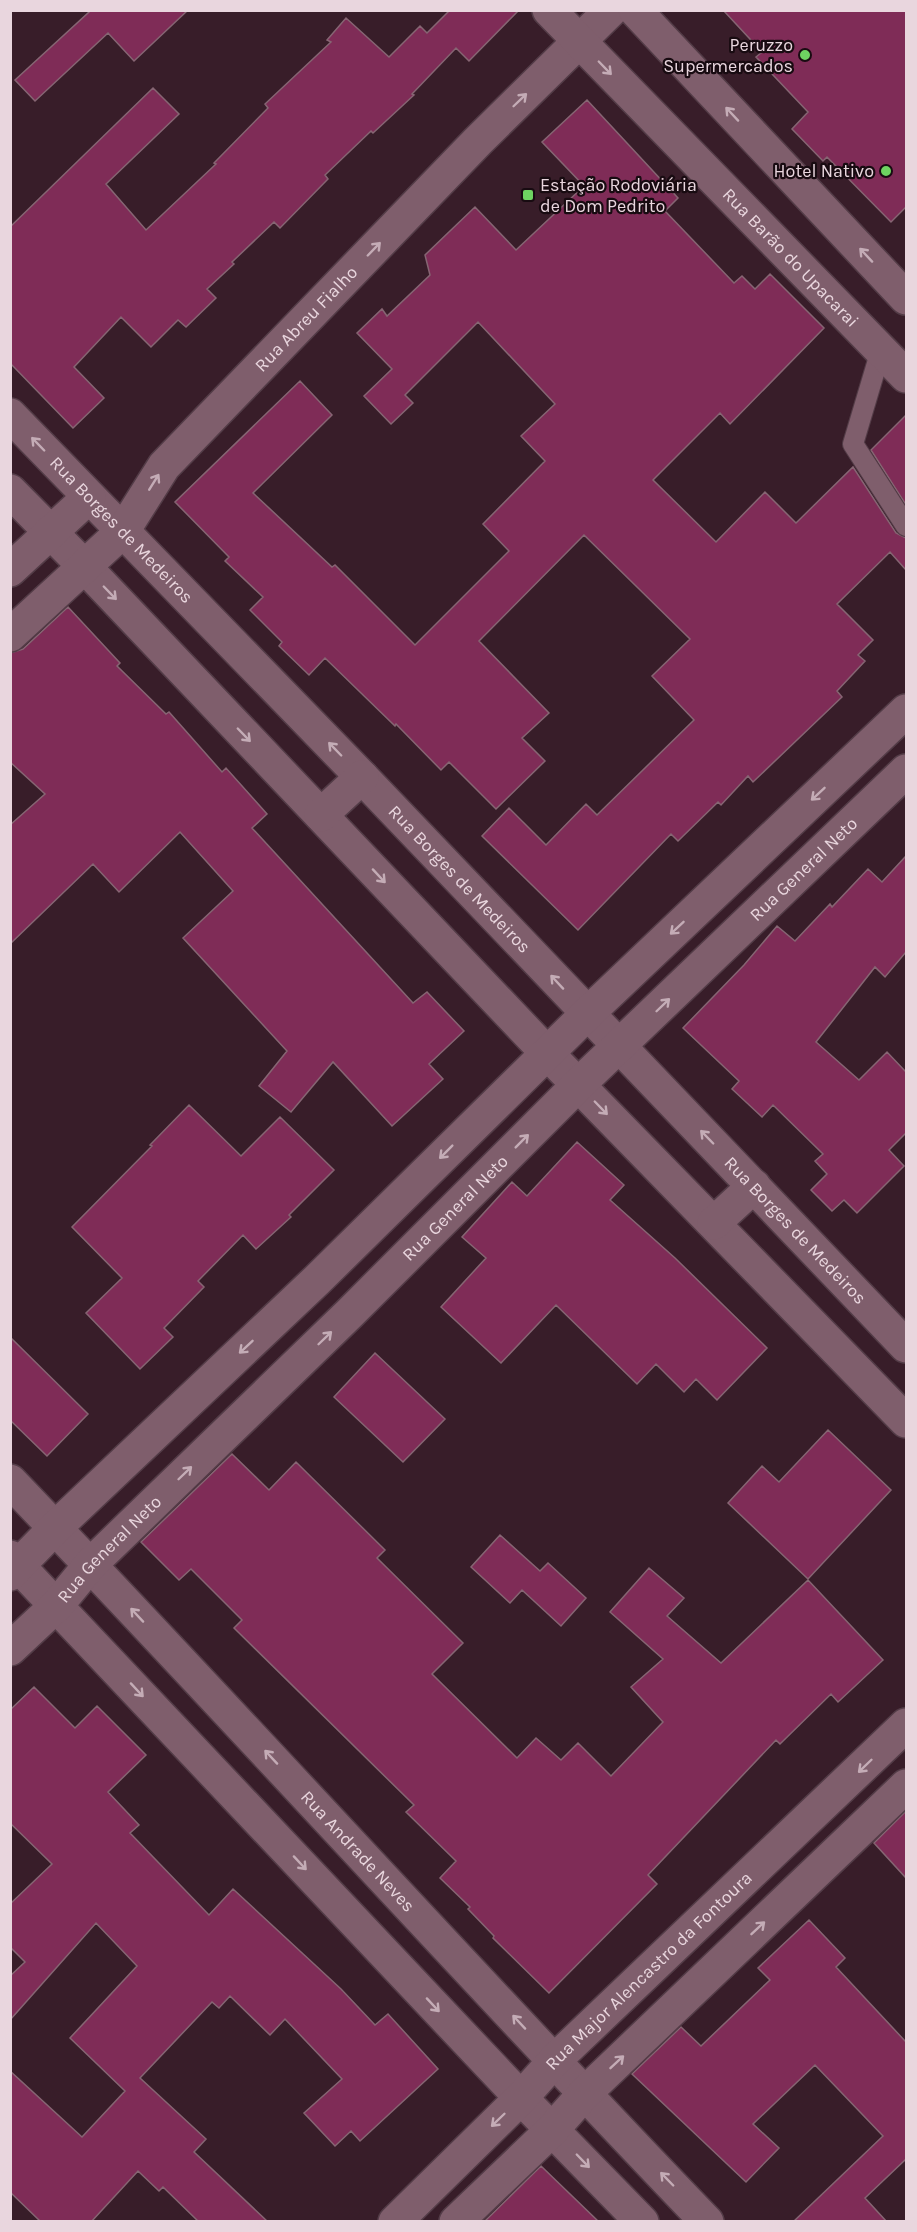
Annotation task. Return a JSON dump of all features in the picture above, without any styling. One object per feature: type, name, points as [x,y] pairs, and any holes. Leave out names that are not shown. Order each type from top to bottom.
[{"type":"street","name":"Rua Barão do Upacarai","points":[[549,10],[906,376]]},
{"type":"street","name":"Rua Abreu Fialho","points":[[10,635],[123,531],[164,466],[478,141],[611,10]]},
{"type":"street","points":[[635,10],[906,298]]},
{"type":"street","name":"Rua Borges de Medeiros","points":[[10,415],[362,777],[906,1346]]},
{"type":"street","points":[[10,491],[547,1053],[906,1421]]},
{"type":"street","points":[[10,570],[89,497]]},
{"type":"street","points":[[642,2222],[521,2098],[57,1605],[13,1565],[317,1280],[587,1014],[906,711]]},
{"type":"street","points":[[843,771],[874,803]]},
{"type":"street","name":"Rua General Neto","points":[[10,1649],[57,1605],[90,1564],[349,1314],[578,1084],[906,771]]},
{"type":"street","points":[[321,815],[362,777]]},
{"type":"street","points":[[714,1223],[754,1186]]},
{"type":"street","points":[[317,1280],[349,1314]]},
{"type":"street","name":"Rua Andrade Neves","points":[[10,1481],[555,2060],[584,2094],[707,2222]]},
{"type":"street","points":[[174,1730],[209,1691]]},
{"type":"street","name":"Rua Major Alencastro da Fontoura","points":[[394,2222],[521,2098],[555,2060],[906,1725]]},
{"type":"street","points":[[456,2222],[552,2130],[584,2094],[906,1786]]},
{"type":"street","points":[[269,1830],[304,1792]]},
{"type":"street","points":[[809,1820],[840,1850]]},
{"type":"street","points":[[396,1965],[431,1929]]},
{"type":"lane","points":[[881,350],[853,444],[906,526]]},
{"type":"building","points":[[88,10],[188,10],[134,61],[108,33],[35,101],[15,80],[89,12]]},
{"type":"building","points":[[450,10],[519,10],[469,61],[456,48],[412,94],[414,95],[373,133],[371,131],[325,175],[328,179],[280,228],[274,222],[232,262],[234,264],[207,289],[216,298],[186,327],[178,320],[151,347],[121,317],[74,367],[104,398],[73,428],[10,363],[10,227],[153,88],[179,114],[106,184],[146,230],[216,164],[214,163],[268,108],[265,104],[331,42],[327,40],[346,18],[389,57],[420,26],[427,33]]},
{"type":"building","points":[[723,10],[906,10],[906,207],[891,222],[827,157],[823,161],[792,129],[808,112],[756,57],[762,52]]},
{"type":"building","points":[[587,100],[678,198],[665,211],[734,283],[742,276],[755,289],[770,274],[824,328],[730,424],[720,413],[653,480],[716,542],[765,492],[796,523],[853,467],[896,533],[906,538],[906,570],[890,552],[837,604],[873,640],[858,655],[865,661],[837,691],[842,697],[753,782],[748,776],[721,805],[718,802],[678,841],[671,834],[578,930],[482,836],[509,808],[546,845],[586,804],[597,815],[694,720],[652,676],[690,639],[584,535],[479,641],[549,713],[522,738],[545,761],[496,809],[449,762],[441,770],[396,724],[395,726],[325,658],[309,675],[279,646],[282,642],[250,610],[263,597],[225,561],[229,557],[175,502],[300,381],[332,415],[253,493],[332,567],[335,565],[415,645],[509,551],[483,524],[545,461],[521,436],[555,404],[478,322],[405,395],[413,403],[391,424],[364,396],[392,369],[357,333],[382,309],[387,316],[430,275],[425,255],[475,207],[516,250],[584,186],[542,142]]},
{"type":"building","points":[[906,415],[906,505],[871,450]]},
{"type":"building","points":[[68,607],[120,663],[117,666],[166,714],[169,712],[222,772],[226,768],[267,814],[252,828],[413,1003],[427,992],[464,1031],[429,1064],[443,1079],[392,1126],[333,1062],[291,1112],[259,1086],[287,1051],[183,938],[233,891],[180,832],[119,892],[93,864],[10,944],[10,825],[45,794],[10,762],[10,653],[23,649]]},
{"type":"building","points":[[906,856],[906,952],[885,977],[875,967],[816,1042],[859,1080],[887,1052],[906,1072],[906,1133],[889,1150],[904,1166],[857,1213],[844,1200],[832,1211],[811,1190],[827,1174],[815,1161],[823,1154],[773,1105],[762,1117],[732,1089],[739,1081],[683,1028],[744,965],[777,926],[795,941],[868,869],[882,882]]},
{"type":"building","points":[[189,1105],[241,1156],[280,1117],[334,1170],[289,1215],[291,1217],[256,1249],[243,1235],[198,1281],[204,1287],[164,1328],[173,1337],[140,1369],[86,1313],[122,1278],[72,1227]]},
{"type":"building","points":[[577,1142],[624,1185],[610,1200],[675,1258],[767,1348],[717,1400],[696,1379],[684,1392],[656,1364],[637,1384],[556,1305],[501,1363],[441,1307],[486,1258],[462,1237],[512,1182],[527,1196]]},
{"type":"building","points":[[10,1337],[88,1414],[47,1456],[10,1420]]},
{"type":"building","points":[[375,1353],[445,1419],[403,1462],[334,1397]]},
{"type":"building","points":[[828,1430],[891,1490],[808,1579],[728,1503],[762,1466],[779,1482]]},
{"type":"building","points":[[232,1454],[269,1490],[296,1462],[385,1550],[377,1558],[463,1643],[432,1674],[517,1758],[536,1738],[561,1760],[578,1743],[611,1776],[663,1722],[631,1687],[663,1659],[610,1612],[649,1568],[684,1598],[667,1616],[721,1663],[808,1580],[883,1660],[838,1702],[831,1694],[780,1744],[776,1740],[648,1875],[657,1884],[549,1993],[493,1938],[494,1936],[468,1909],[470,1907],[440,1878],[456,1861],[406,1812],[414,1805],[234,1628],[242,1620],[191,1569],[179,1580],[141,1542]]},
{"type":"building","points":[[500,1535],[540,1571],[548,1563],[586,1598],[561,1626],[522,1590],[510,1603],[471,1567]]},
{"type":"building","points":[[34,1687],[75,1728],[97,1706],[146,1755],[108,1792],[139,1825],[130,1833],[209,1915],[233,1889],[341,1989],[375,2025],[388,2014],[438,2069],[360,2141],[351,2131],[335,2146],[304,2113],[342,2079],[285,2019],[270,2035],[230,1996],[219,2008],[212,2002],[140,2078],[206,2139],[194,2152],[268,2222],[199,2222],[163,2187],[159,2191],[138,2171],[91,2222],[41,2222],[10,2192],[10,2071],[82,2137],[125,2091],[70,2038],[137,1966],[96,1923],[10,2020],[10,1976],[25,1962],[10,1947],[10,1904],[52,1864],[10,1823],[10,1710]]},
{"type":"building","points":[[906,1811],[906,1878],[874,1843]]},
{"type":"building","points":[[809,1920],[845,1958],[836,1967],[906,2042],[906,2162],[905,2160],[865,2198],[887,2222],[793,2222],[883,2136],[815,2065],[753,2124],[779,2148],[746,2182],[632,2074],[681,2027],[701,2046],[770,1980],[758,1968]]},
{"type":"building","points":[[541,2166],[599,2222],[484,2222]]},
{"type":"place","name":"Peruzzo Supermercados","points":[[805,55]]},
{"type":"place","name":"Hotel Nativo","points":[[886,171]]},
{"type":"place","name":"Estação Rodoviária de Dom Pedrito","points":[[528,195]]}]
